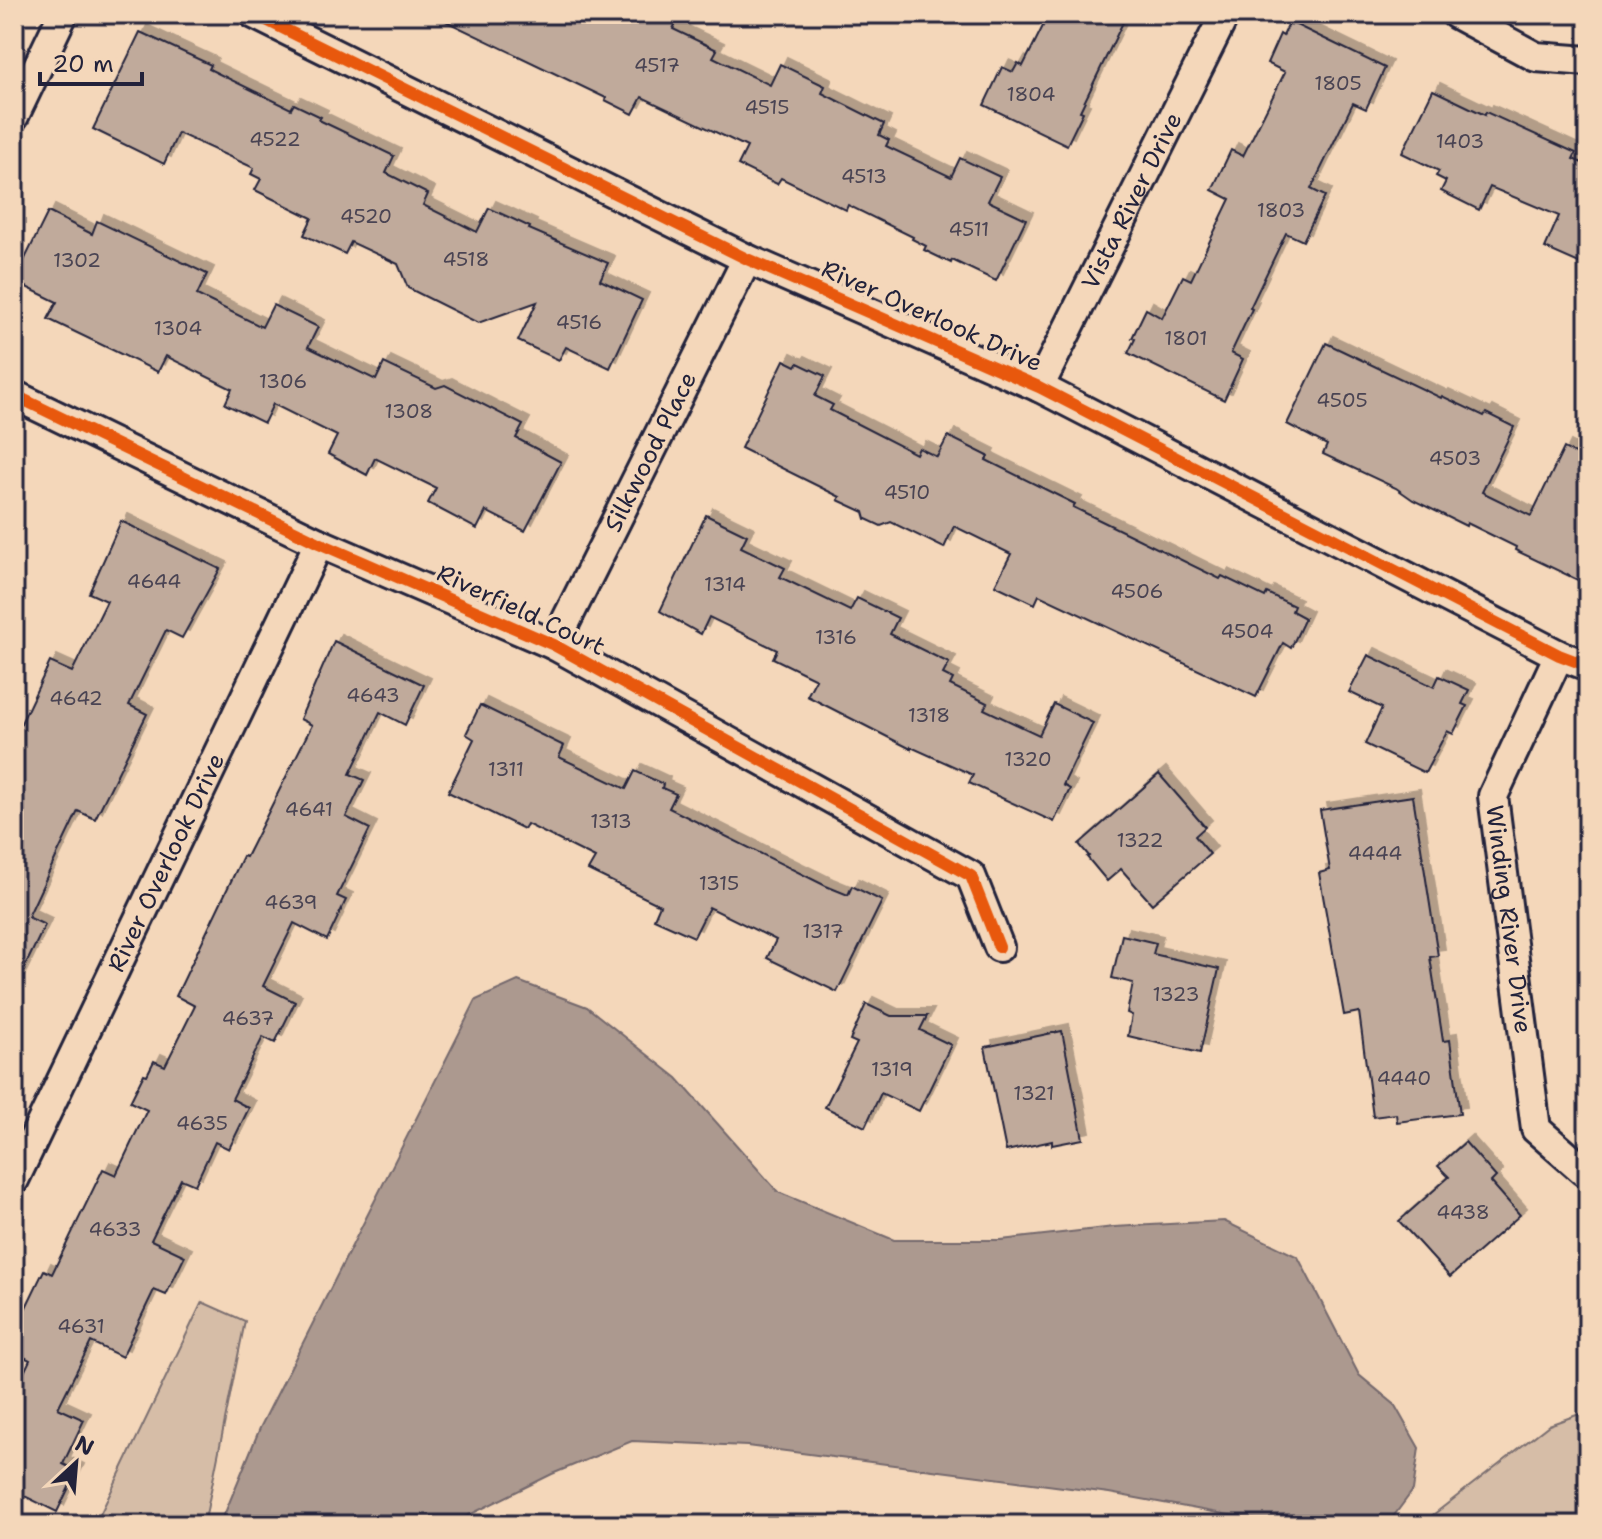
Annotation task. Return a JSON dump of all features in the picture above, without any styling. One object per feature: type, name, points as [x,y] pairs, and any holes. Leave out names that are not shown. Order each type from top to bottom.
[{"type":"street","points":[[14,116],[63,14]]},
{"type":"street","name":"River Overlook Drive","points":[[254,14],[747,259],[1039,387],[1559,655],[1588,666]]},
{"type":"street","name":"Vista River Drive","points":[[1039,387],[1225,14]]},
{"type":"street","points":[[1456,14],[1536,57],[1588,61]]},
{"type":"street","name":"Silkwood Place","points":[[554,645],[747,259]]},
{"type":"street","name":"Riverfield Court","points":[[14,395],[319,543],[554,645],[971,876],[999,947]]},
{"type":"street","name":"River Overlook Drive","points":[[14,1180],[319,543]]},
{"type":"street","name":"Winding River Drive","points":[[1559,655],[1493,796],[1536,1129],[1584,1171],[1588,1170]]},
{"type":"shaded area","points":[[518,981],[587,1007],[677,1078],[778,1192],[894,1240],[1001,1240],[1114,1227],[1224,1221],[1298,1257],[1359,1375],[1394,1404],[1419,1448],[1413,1490],[1387,1525],[1284,1525],[1109,1493],[747,1446],[632,1441],[552,1474],[449,1525],[220,1525],[260,1428],[476,1000]]},
{"type":"shaded area","points":[[202,1302],[245,1321],[204,1525],[95,1525]]},
{"type":"shaded area","points":[[1588,1411],[1588,1525],[1420,1525],[1549,1425]]},
{"type":"building","points":[[431,14],[680,14],[673,29],[717,50],[713,57],[770,85],[780,64],[825,86],[822,93],[884,124],[879,135],[889,140],[886,146],[951,177],[960,158],[1000,177],[988,201],[1026,219],[996,281],[924,250],[926,246],[913,237],[848,205],[846,210],[781,178],[777,184],[738,165],[747,147],[642,97],[633,114]]},
{"type":"building","points":[[1049,14],[1127,14],[1067,145],[984,105],[1002,67],[1013,72],[1018,63],[1023,66]]},
{"type":"building","points":[[1290,22],[1385,68],[1366,109],[1353,103],[1311,189],[1325,196],[1303,241],[1286,233],[1231,353],[1243,359],[1224,400],[1128,353],[1146,309],[1162,318],[1183,276],[1191,280],[1230,199],[1212,190],[1231,150],[1243,156],[1285,72],[1267,63],[1280,34],[1283,36]]},
{"type":"building","points":[[140,32],[211,65],[209,69],[291,109],[294,104],[321,117],[319,120],[394,156],[386,173],[428,194],[423,205],[477,232],[489,208],[608,263],[600,280],[642,300],[610,368],[566,347],[559,360],[518,341],[537,302],[478,323],[408,288],[398,264],[351,242],[345,254],[304,235],[312,218],[255,190],[261,179],[251,174],[254,168],[178,133],[164,164],[93,129]]},
{"type":"building","points":[[1433,90],[1576,153],[1573,159],[1582,163],[1588,148],[1588,267],[1545,248],[1559,216],[1490,187],[1479,210],[1441,191],[1446,181],[1436,176],[1439,171],[1402,153]]},
{"type":"building","points":[[48,212],[92,234],[97,221],[207,274],[197,295],[262,327],[273,305],[318,327],[308,347],[376,380],[384,363],[436,388],[445,385],[523,425],[516,438],[561,462],[525,531],[486,511],[477,529],[428,503],[436,488],[375,458],[367,475],[328,454],[337,436],[273,404],[264,423],[225,404],[232,389],[166,356],[158,372],[48,319],[57,302],[14,281]]},
{"type":"building","points":[[1326,343],[1441,398],[1484,416],[1486,413],[1514,427],[1482,492],[1531,516],[1564,448],[1588,460],[1588,585],[1323,454],[1327,445],[1287,424]]},
{"type":"building","points":[[784,360],[825,376],[815,396],[833,405],[830,410],[916,454],[919,448],[937,457],[948,436],[988,456],[986,460],[1075,504],[1073,507],[1220,579],[1222,576],[1265,597],[1267,593],[1294,606],[1292,611],[1305,618],[1291,648],[1283,643],[1256,697],[1039,595],[1035,604],[995,585],[1011,554],[954,526],[944,548],[891,522],[881,526],[866,519],[864,512],[838,500],[840,497],[741,448]]},
{"type":"building","points":[[706,515],[747,535],[741,547],[785,568],[780,577],[850,611],[857,598],[898,618],[890,634],[949,663],[943,674],[953,679],[950,685],[987,703],[984,709],[1039,735],[1054,704],[1093,723],[1063,785],[1070,789],[1054,822],[969,783],[973,775],[911,749],[807,696],[816,679],[773,658],[777,650],[709,617],[701,634],[660,611]]},
{"type":"building","points":[[121,521],[220,569],[182,638],[166,630],[129,705],[147,714],[95,819],[78,811],[28,917],[45,925],[14,989],[14,738],[50,662],[72,672],[107,601],[89,593]]},
{"type":"building","points":[[334,641],[424,685],[405,725],[380,712],[350,774],[364,780],[346,817],[370,829],[337,896],[346,900],[327,940],[294,923],[263,986],[295,1002],[275,1043],[263,1037],[232,1099],[249,1108],[229,1149],[215,1142],[195,1185],[181,1179],[151,1240],[185,1256],[166,1295],[154,1290],[122,1357],[91,1342],[58,1408],[84,1420],[63,1464],[77,1471],[57,1512],[14,1491],[14,1393],[30,1360],[14,1352],[14,1332],[44,1270],[52,1274],[103,1169],[116,1175],[147,1110],[130,1102],[154,1061],[165,1066],[195,1006],[176,996],[243,856],[246,857],[312,725],[300,719]]},
{"type":"building","points":[[1368,655],[1434,687],[1439,676],[1469,690],[1462,704],[1467,706],[1453,734],[1447,731],[1425,773],[1365,744],[1382,708],[1349,692]]},
{"type":"building","points":[[480,705],[564,746],[559,757],[626,789],[635,771],[676,794],[669,808],[826,886],[848,895],[852,886],[882,901],[837,992],[767,958],[776,940],[709,907],[694,937],[654,919],[660,905],[588,870],[595,858],[527,824],[524,829],[448,792],[474,739],[466,734]]},
{"type":"building","points":[[1159,774],[1205,827],[1195,836],[1210,854],[1152,904],[1121,869],[1107,881],[1079,844]]},
{"type":"building","points":[[1413,796],[1438,956],[1430,957],[1443,1041],[1450,1040],[1460,1114],[1397,1122],[1396,1114],[1373,1117],[1359,1012],[1344,1015],[1319,873],[1330,870],[1320,810]]},
{"type":"building","points":[[1122,935],[1156,943],[1153,954],[1219,969],[1200,1053],[1128,1036],[1132,1015],[1127,1013],[1133,983],[1112,978]]},
{"type":"building","points":[[866,1004],[891,1016],[927,1016],[920,1030],[951,1045],[919,1111],[881,1093],[865,1127],[825,1107],[857,1043],[850,1040]]},
{"type":"building","points":[[1062,1031],[1083,1139],[1052,1145],[1052,1141],[1006,1151],[985,1047]]},
{"type":"building","points":[[1465,1142],[1496,1177],[1491,1182],[1520,1215],[1450,1277],[1399,1221],[1449,1177],[1438,1166]]},
{"type":"cycle path","points":[[254,14],[747,259],[1039,387],[1559,655],[1588,666]]},
{"type":"cycle path","points":[[14,395],[319,543],[554,645],[971,876],[999,947]]}]
